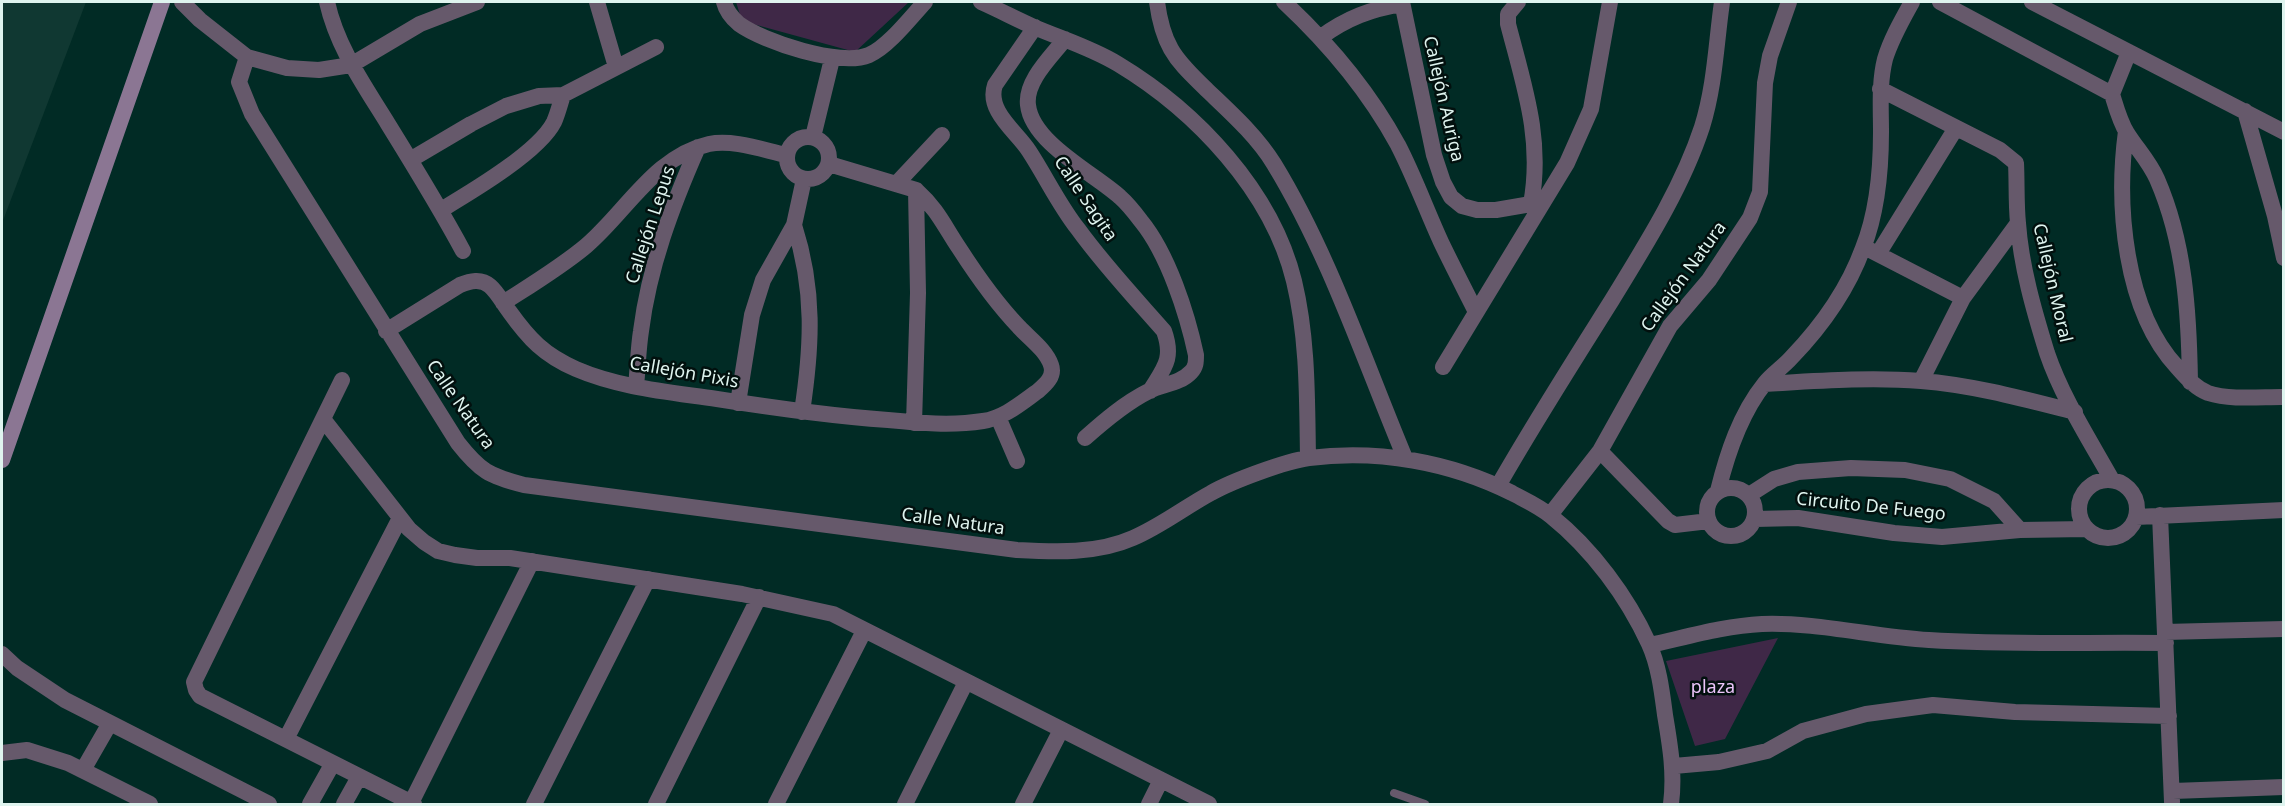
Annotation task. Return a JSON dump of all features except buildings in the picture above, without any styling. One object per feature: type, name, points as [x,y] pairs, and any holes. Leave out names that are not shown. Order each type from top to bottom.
[{"type":"main road","points":[[2,460],[162,2]]},
{"type":"street","points":[[182,2],[200,20],[247,57],[287,68],[320,70],[351,65],[420,24],[477,2]]},
{"type":"street","points":[[327,2],[331,20],[351,65],[441,210],[463,251]]},
{"type":"street","points":[[597,2],[616,67]]},
{"type":"street","points":[[724,2],[726,9],[737,22],[769,39],[832,58],[854,60],[870,55],[881,48],[926,2]]},
{"type":"street","points":[[981,2],[1116,62],[1158,89],[1196,124],[1242,174],[1272,221],[1294,280],[1305,346],[1308,458]]},
{"type":"street","points":[[1156,2],[1160,23],[1171,49],[1187,70],[1246,129],[1272,162],[1301,212],[1328,271],[1405,458]]},
{"type":"street","points":[[1284,2],[1321,37],[1355,77],[1397,144],[1441,243],[1476,312]]},
{"type":"street","points":[[1518,2],[1508,14],[1508,24],[1528,103],[1535,144],[1537,203]]},
{"type":"street","points":[[1443,367],[1537,203],[1567,163],[1592,109],[1610,2]]},
{"type":"street","points":[[1498,486],[1631,269],[1686,166],[1701,129],[1711,93],[1722,2]]},
{"type":"street","name":"Callejón Natura","points":[[1550,515],[1600,451],[1670,326],[1708,280],[1750,218],[1760,192],[1765,83],[1770,56],[1789,2]]},
{"type":"street","points":[[1871,251],[1881,159],[1880,89],[1892,38],[1912,2]]},
{"type":"street","points":[[1940,2],[2112,94],[2126,131],[2144,154],[2157,178],[2170,214],[2182,259],[2187,308],[2190,382]]},
{"type":"street","points":[[2032,2],[2283,132]]},
{"type":"street","points":[[1321,37],[1356,15],[1402,3]]},
{"type":"street","name":"Callejón Auriga","points":[[1402,3],[1434,155],[1451,197],[1462,206],[1477,210],[1496,210],[1537,203]]},
{"type":"street","name":"Calle Sagita","points":[[1035,27],[1002,72],[992,93],[994,103],[999,113],[1029,150],[1077,229],[1164,331]]},
{"type":"street","points":[[1065,39],[1040,72],[1028,95],[1028,106],[1032,118],[1046,139],[1120,197],[1142,222],[1159,248],[1173,278],[1193,341],[1196,364],[1185,377],[1150,391],[1103,421],[1085,438]]},
{"type":"street","points":[[410,160],[506,106],[539,96],[563,95],[656,47]]},
{"type":"street","points":[[2112,94],[2129,52]]},
{"type":"street","name":"Calle Natura","points":[[247,57],[239,82],[252,114],[458,443],[472,462],[493,477],[524,485],[1017,550],[1062,552],[1102,547],[1132,539],[1213,492],[1256,474],[1308,458],[1342,456],[1405,458],[1428,463],[1498,486],[1550,515],[1588,550],[1621,594],[1650,645],[1660,683],[1674,766],[1671,804]]},
{"type":"street","points":[[813,137],[832,58]]},
{"type":"street","name":"Callejón Moral","points":[[1880,89],[2000,150],[2016,163],[2018,223],[2032,300],[2048,354],[2074,412],[2112,480]]},
{"type":"street","points":[[441,210],[504,170],[532,147],[553,123],[563,95]]},
{"type":"street","points":[[2246,111],[2283,258]]},
{"type":"street","points":[[1718,491],[1734,488],[1749,495],[1754,502],[1755,519],[1751,526],[1737,536],[1720,533],[1709,521],[1708,505],[1718,491],[1725,463],[1747,412],[1765,384],[1792,357],[1824,319],[1956,128]]},
{"type":"street","points":[[2126,131],[2121,166],[2124,241],[2135,284],[2150,326],[2169,359],[2190,382],[2207,393],[2222,396],[2283,397]]},
{"type":"street","points":[[897,183],[942,135]]},
{"type":"street","points":[[804,136],[813,137],[826,147],[829,164],[819,176],[804,179],[792,173],[786,161],[786,155],[789,146],[796,140],[804,136]]},
{"type":"street","points":[[1029,150],[1046,139]]},
{"type":"street","name":"Callejón Lepus","points":[[503,303],[585,246],[614,220],[664,166],[698,147],[712,143],[731,144],[786,155]]},
{"type":"street","name":"Callejón Lepus","points":[[636,386],[641,331],[654,268],[670,214],[698,147]]},
{"type":"street","name":"Callejón Pixis","points":[[386,331],[460,285],[484,279],[525,334],[554,359],[593,376],[636,386],[802,412],[914,423],[961,423],[998,417],[1042,387],[1052,373],[1051,365],[1045,355],[1008,316],[981,282],[930,202],[916,190],[829,164]]},
{"type":"street","points":[[738,403],[752,315],[763,280],[794,225],[804,179]]},
{"type":"street","points":[[914,423],[918,292],[916,190]]},
{"type":"street","points":[[1921,381],[1963,298],[2018,223]]},
{"type":"street","points":[[794,225],[806,272],[811,328],[802,412]]},
{"type":"street","points":[[1871,251],[1963,298]]},
{"type":"street","points":[[1150,391],[1167,364],[1168,344],[1164,331],[1185,316]]},
{"type":"street","points":[[342,380],[195,682],[196,690],[201,696],[413,804],[532,561]]},
{"type":"street","points":[[1765,384],[1854,380],[1921,381],[1972,388],[2074,412]]},
{"type":"street","points":[[998,417],[1017,461]]},
{"type":"street","points":[[323,419],[409,529],[438,551],[477,558],[510,558],[648,579],[759,597],[833,614],[1209,804]]},
{"type":"street","points":[[1600,451],[1668,521],[1675,525],[1709,521]]},
{"type":"street","name":"Circuito De Fuego","points":[[1749,495],[1774,478],[1798,472],[1851,468],[1905,470],[1950,478],[1994,501],[2020,530]]},
{"type":"street","points":[[2102,480],[2112,480],[2121,483],[2135,497],[2138,507],[2136,517],[2132,526],[2115,537],[2095,535],[2081,520],[2080,500],[2092,484],[2102,480]]},
{"type":"street","points":[[2136,517],[2281,506]]},
{"type":"street","points":[[2160,515],[2172,796],[2283,787]]},
{"type":"street","points":[[286,739],[400,518]]},
{"type":"street","name":"Circuito De Fuego","points":[[1755,519],[1798,518],[1894,533],[1942,537],[2020,530],[2087,529]]},
{"type":"street","points":[[534,804],[648,579]]},
{"type":"street","points":[[656,804],[759,597]]},
{"type":"street","points":[[1650,645],[1723,629],[1761,624],[1806,626],[1883,637],[1932,640],[2165,637],[2283,629]]},
{"type":"street","points":[[776,804],[864,630]]},
{"type":"street","points":[[2,654],[17,668],[65,700],[269,804]]},
{"type":"street","points":[[905,804],[966,682]]},
{"type":"street","points":[[1674,766],[1719,762],[1767,751],[1803,731],[1866,714],[1933,705],[2015,712],[2169,716]]},
{"type":"street","points":[[83,770],[110,723]]},
{"type":"street","points":[[1023,804],[1060,730]]},
{"type":"street","points":[[2,753],[27,750],[69,762],[150,804]]},
{"type":"street","points":[[310,804],[333,763]]},
{"type":"street","points":[[344,804],[359,777]]},
{"type":"street","points":[[1149,804],[1161,780]]},
{"type":"lane","points":[[1394,793],[1425,804]]},
{"type":"shaded area","points":[[2,2],[86,2],[2,223]]},
{"type":"green space","points":[[736,2],[909,2],[855,52],[742,21]]},
{"type":"green space","name":"plaza","points":[[1778,638],[1725,739],[1695,746],[1666,661]]}]
